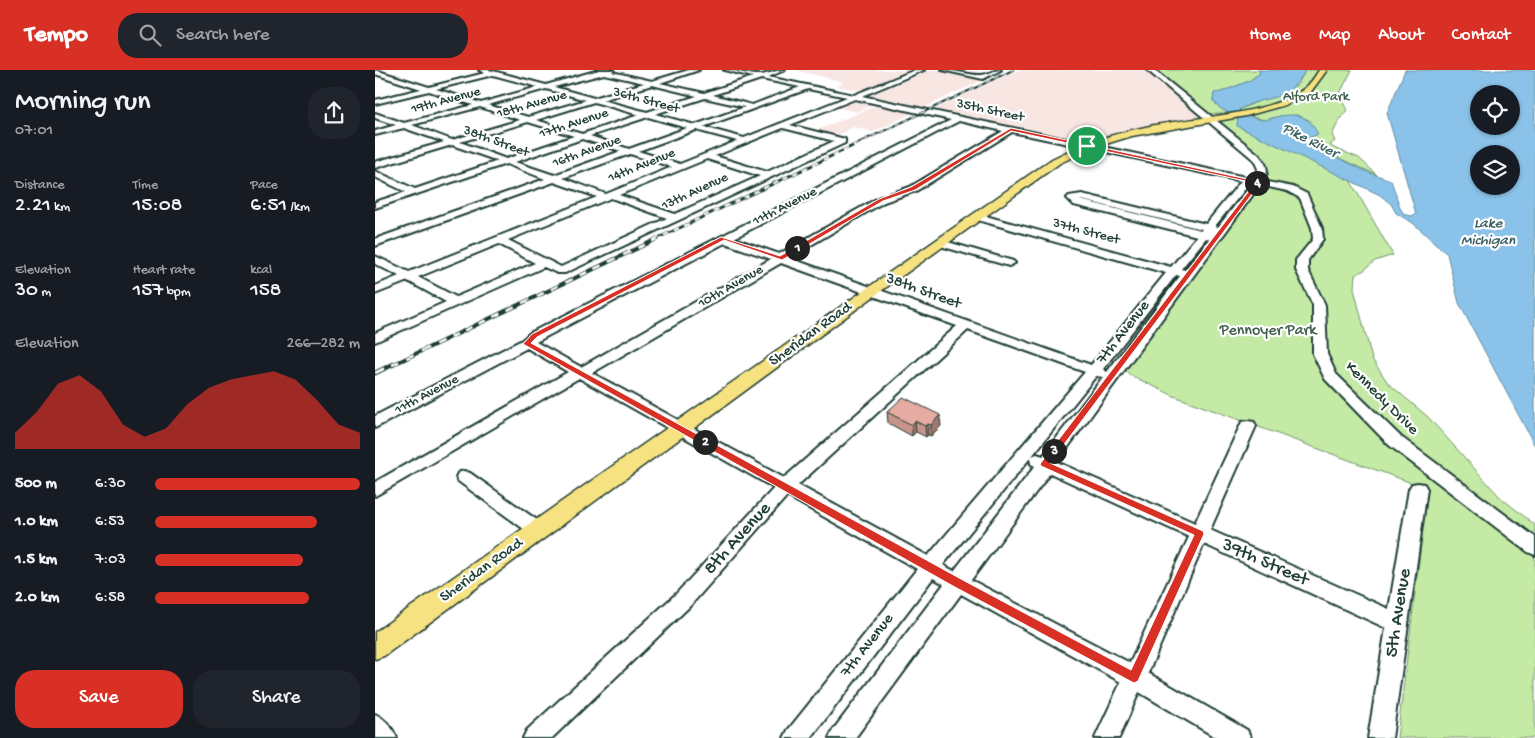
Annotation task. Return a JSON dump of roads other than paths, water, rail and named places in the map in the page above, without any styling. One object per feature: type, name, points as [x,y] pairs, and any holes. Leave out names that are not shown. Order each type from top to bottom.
[{"type":"main road","points":[[1229,116],[1283,103],[1304,93],[1313,85],[1323,70]]},
{"type":"main road","name":"Sheridan Road","points":[[375,647],[872,291],[1056,162],[1087,146],[1126,134],[1229,116]]},
{"type":"street","name":"36th Street","points":[[482,70],[745,140]]},
{"type":"street","points":[[375,102],[507,70]]},
{"type":"street","name":"18th Avenue","points":[[375,165],[696,70]]},
{"type":"street","name":"35th Street","points":[[727,70],[1253,181]]},
{"type":"street","name":"17th Avenue","points":[[375,205],[783,70]]},
{"type":"street","name":"14th Avenue","points":[[375,290],[921,70]]},
{"type":"street","points":[[945,70],[983,77],[998,70]]},
{"type":"street","points":[[1150,70],[1209,119],[1214,127],[1244,153],[1252,162],[1253,181]]},
{"type":"street","points":[[604,71],[753,107]]},
{"type":"street","name":"19th Avenue","points":[[375,133],[604,71]]},
{"type":"street","points":[[375,72],[680,166]]},
{"type":"street","points":[[375,77],[398,72]]},
{"type":"street","name":"16th Avenue","points":[[375,243],[808,87]]},
{"type":"street","name":"38th Street","points":[[375,115],[554,178],[676,218]]},
{"type":"street","name":"11th Avenue","points":[[375,423],[723,238],[958,119]]},
{"type":"street","name":"13th Avenue","points":[[544,262],[561,271],[842,141],[783,126]]},
{"type":"street","name":"10th Avenue","points":[[375,490],[881,200],[913,188],[1011,130]]},
{"type":"street","points":[[706,156],[767,176]]},
{"type":"street","points":[[375,174],[414,192]]},
{"type":"street","name":"7th Avenue","points":[[803,735],[930,567],[1094,370],[1180,273],[1253,181]]},
{"type":"street","name":"Kennedy Drive","points":[[1253,181],[1298,192],[1307,201],[1318,239],[1302,260],[1301,270],[1319,305],[1320,354],[1331,376],[1395,441],[1535,547]]},
{"type":"street","points":[[1082,197],[1212,232],[1077,203],[1072,198],[1082,197]]},
{"type":"street","name":"37th Street","points":[[978,217],[1180,273]]},
{"type":"street","name":"38th Street","points":[[723,238],[1111,376]]},
{"type":"street","points":[[499,240],[544,262]]},
{"type":"street","points":[[941,242],[1009,263]]},
{"type":"street","points":[[375,259],[456,302]]},
{"type":"street","points":[[375,338],[544,262]]},
{"type":"street","name":"7th Avenue","points":[[841,738],[1111,376],[1180,273]]},
{"type":"street","name":"8th Avenue","points":[[535,738],[683,600],[786,486],[966,325]]},
{"type":"street","points":[[531,340],[580,372],[680,429],[1134,677],[1239,738]]},
{"type":"street","points":[[1107,738],[1248,426]]},
{"type":"street","name":"39th Street","points":[[1024,454],[1398,623]]},
{"type":"street","points":[[464,477],[538,530]]},
{"type":"street","name":"5th Avenue","points":[[1380,738],[1418,489]]},
{"type":"street","points":[[375,726],[385,738]]},
{"type":"water","name":"Lake Michigan","points":[[1259,70],[1306,70],[1298,82],[1283,94],[1258,101],[1239,110],[1261,120],[1293,115],[1307,120],[1318,134],[1302,141],[1370,173],[1391,180],[1400,208],[1404,214],[1411,216],[1416,214],[1387,113],[1405,70],[1535,70],[1535,446],[1459,303],[1447,254],[1413,223],[1396,213],[1391,204],[1380,195],[1237,126],[1238,119],[1220,108],[1213,101],[1214,93],[1249,81],[1260,73]]},
{"type":"railway","points":[[856,144],[1013,70]]},
{"type":"railway","points":[[654,240],[859,143]]},
{"type":"railway","points":[[392,365],[657,239]]},
{"type":"railway","points":[[375,373],[394,364]]},
{"type":"park label","name":"Alford Park","points":[[1316,97]]},
{"type":"park label","name":"Pennoyer Park","points":[[1268,331]]},
{"type":"water label","name":"Pike River","points":[[1310,141]]}]
